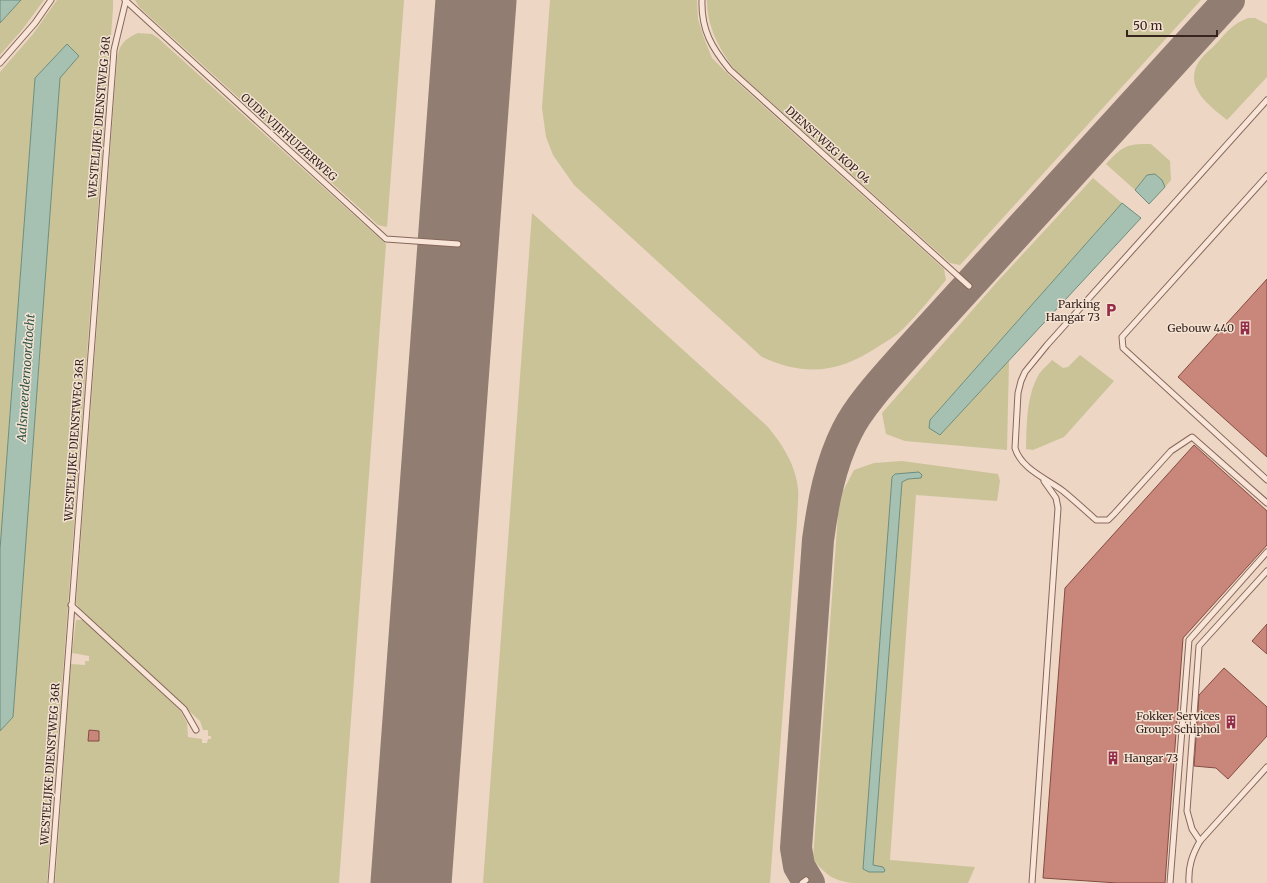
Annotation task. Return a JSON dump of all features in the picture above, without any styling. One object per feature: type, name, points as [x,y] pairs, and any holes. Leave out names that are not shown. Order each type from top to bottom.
[{"type":"lane","points":[[0,63],[30,29],[51,0]]},
{"type":"lane","name":"OUDE VIJFHUIZERWEG","points":[[125,0],[386,239],[458,244]]},
{"type":"lane","name":"WESTELIJKE DIENSTWEG 36R","points":[[51,883],[114,50],[125,0]]},
{"type":"lane","name":"DIENSTWEG KOP 04","points":[[702,0],[703,20],[707,37],[718,55],[730,70],[969,286]]},
{"type":"lane","points":[[1267,100],[1052,339],[1025,372],[1018,393],[1015,448],[1017,456],[1042,478],[1062,490],[1096,520],[1108,520],[1171,451],[1192,437],[1267,503]]},
{"type":"lane","points":[[1267,176],[1122,337],[1123,348],[1267,480]]},
{"type":"lane","points":[[1032,883],[1058,508],[1056,498],[1042,478]]},
{"type":"lane","points":[[1170,883],[1188,640],[1267,552]]},
{"type":"lane","points":[[1200,841],[1192,829],[1187,811],[1198,646],[1267,571]]},
{"type":"lane","points":[[71,605],[184,709],[196,730]]},
{"type":"lane","points":[[1186,883],[1192,855],[1200,841],[1267,767]]},
{"type":"lane","points":[[1188,872],[1189,883]]},
{"type":"shaded area","points":[[21,0],[44,0],[22,30],[0,55],[0,23]]},
{"type":"shaded area","points":[[57,0],[113,0],[113,9],[47,883],[0,883],[0,731],[13,717],[60,78],[79,56],[67,44],[35,78],[0,549],[0,72],[33,34]]},
{"type":"shaded area","points":[[135,0],[404,0],[387,227],[378,225],[139,7]]},
{"type":"shaded area","points":[[550,0],[697,0],[698,19],[712,58],[944,269],[946,280],[904,328],[889,340],[850,362],[836,367],[808,369],[793,368],[762,357],[574,185],[553,155],[546,137],[542,108]]},
{"type":"shaded area","points":[[707,0],[1201,0],[960,265],[950,263],[735,70],[719,46],[715,37],[709,19]]},
{"type":"shaded area","points":[[1248,18],[1255,18],[1267,24],[1267,77],[1227,120],[1213,109],[1201,96],[1194,80],[1195,72],[1198,63],[1226,33],[1233,26]]},
{"type":"shaded area","points":[[138,33],[152,34],[158,38],[386,244],[339,883],[55,883],[71,664],[85,665],[85,661],[89,661],[89,656],[72,653],[76,620],[83,620],[180,710],[187,723],[188,737],[202,739],[202,743],[207,743],[208,739],[211,739],[211,736],[208,736],[208,730],[203,730],[200,721],[79,608],[76,603],[117,60],[119,50],[123,43]]},
{"type":"shaded area","points":[[1151,144],[1170,161],[1171,180],[1165,187],[1162,180],[1147,175],[1135,190],[1106,164],[1125,147]]},
{"type":"shaded area","points":[[1093,178],[1122,203],[930,420],[940,435],[1009,361],[1007,450],[905,441],[886,434],[882,413],[997,282]]},
{"type":"shaded area","points":[[532,213],[768,427],[784,448],[795,472],[798,493],[797,521],[770,883],[483,883]]},
{"type":"shaded area","points":[[1080,355],[1114,381],[1064,437],[1033,450],[1026,449],[1029,402],[1038,376],[1052,360],[1063,368],[1068,367]]},
{"type":"shaded area","points":[[902,461],[998,474],[1000,481],[997,501],[916,495],[890,860],[975,867],[968,883],[852,883],[830,876],[813,859],[838,514],[843,491],[854,470],[874,463]],"holes":[[[892,477],[921,478],[908,479],[902,482],[873,865]]]},
{"type":"water","points":[[0,0],[21,0],[0,23]]},
{"type":"water","name":"Aalsmeerdernoordtocht","points":[[67,44],[79,56],[60,78],[13,717],[0,731],[0,549],[35,78]]},
{"type":"water","points":[[1155,174],[1162,180],[1165,187],[1149,204],[1135,190],[1147,175]]},
{"type":"water","points":[[1122,203],[1141,218],[940,435],[929,428],[930,420]]},
{"type":"water","points":[[919,472],[922,475],[921,478],[908,479],[902,482],[873,865],[883,867],[885,870],[884,872],[869,872],[863,869],[892,477],[895,474]]},
{"type":"building","name":"Gebouw 440","points":[[1267,279],[1267,457],[1178,377]]},
{"type":"building","name":"Hangar 73","points":[[1194,445],[1267,511],[1267,545],[1183,638],[1165,883],[1118,883],[1043,878],[1065,588]]},
{"type":"building","points":[[1267,624],[1267,654],[1252,641]]},
{"type":"building","name":"Fokker Services Group: Schiphol","points":[[1224,668],[1267,707],[1267,736],[1228,779],[1216,768],[1194,766],[1199,695]]},
{"type":"building","points":[[89,730],[99,731],[99,741],[88,741]]},
{"type":"taxiway","points":[[809,883],[799,866],[796,848],[818,540],[828,484],[836,457],[847,431],[876,388],[1229,0]]},
{"type":"runway","points":[[411,883],[476,0]]},
{"type":"place","name":"Parking Hangar 73","points":[[1111,310]]},
{"type":"place","name":"Gebouw 440","points":[[1245,328]]},
{"type":"place","name":"Fokker Services Group: Schiphol","points":[[1231,722]]},
{"type":"place","name":"Hangar 73","points":[[1113,758]]}]
